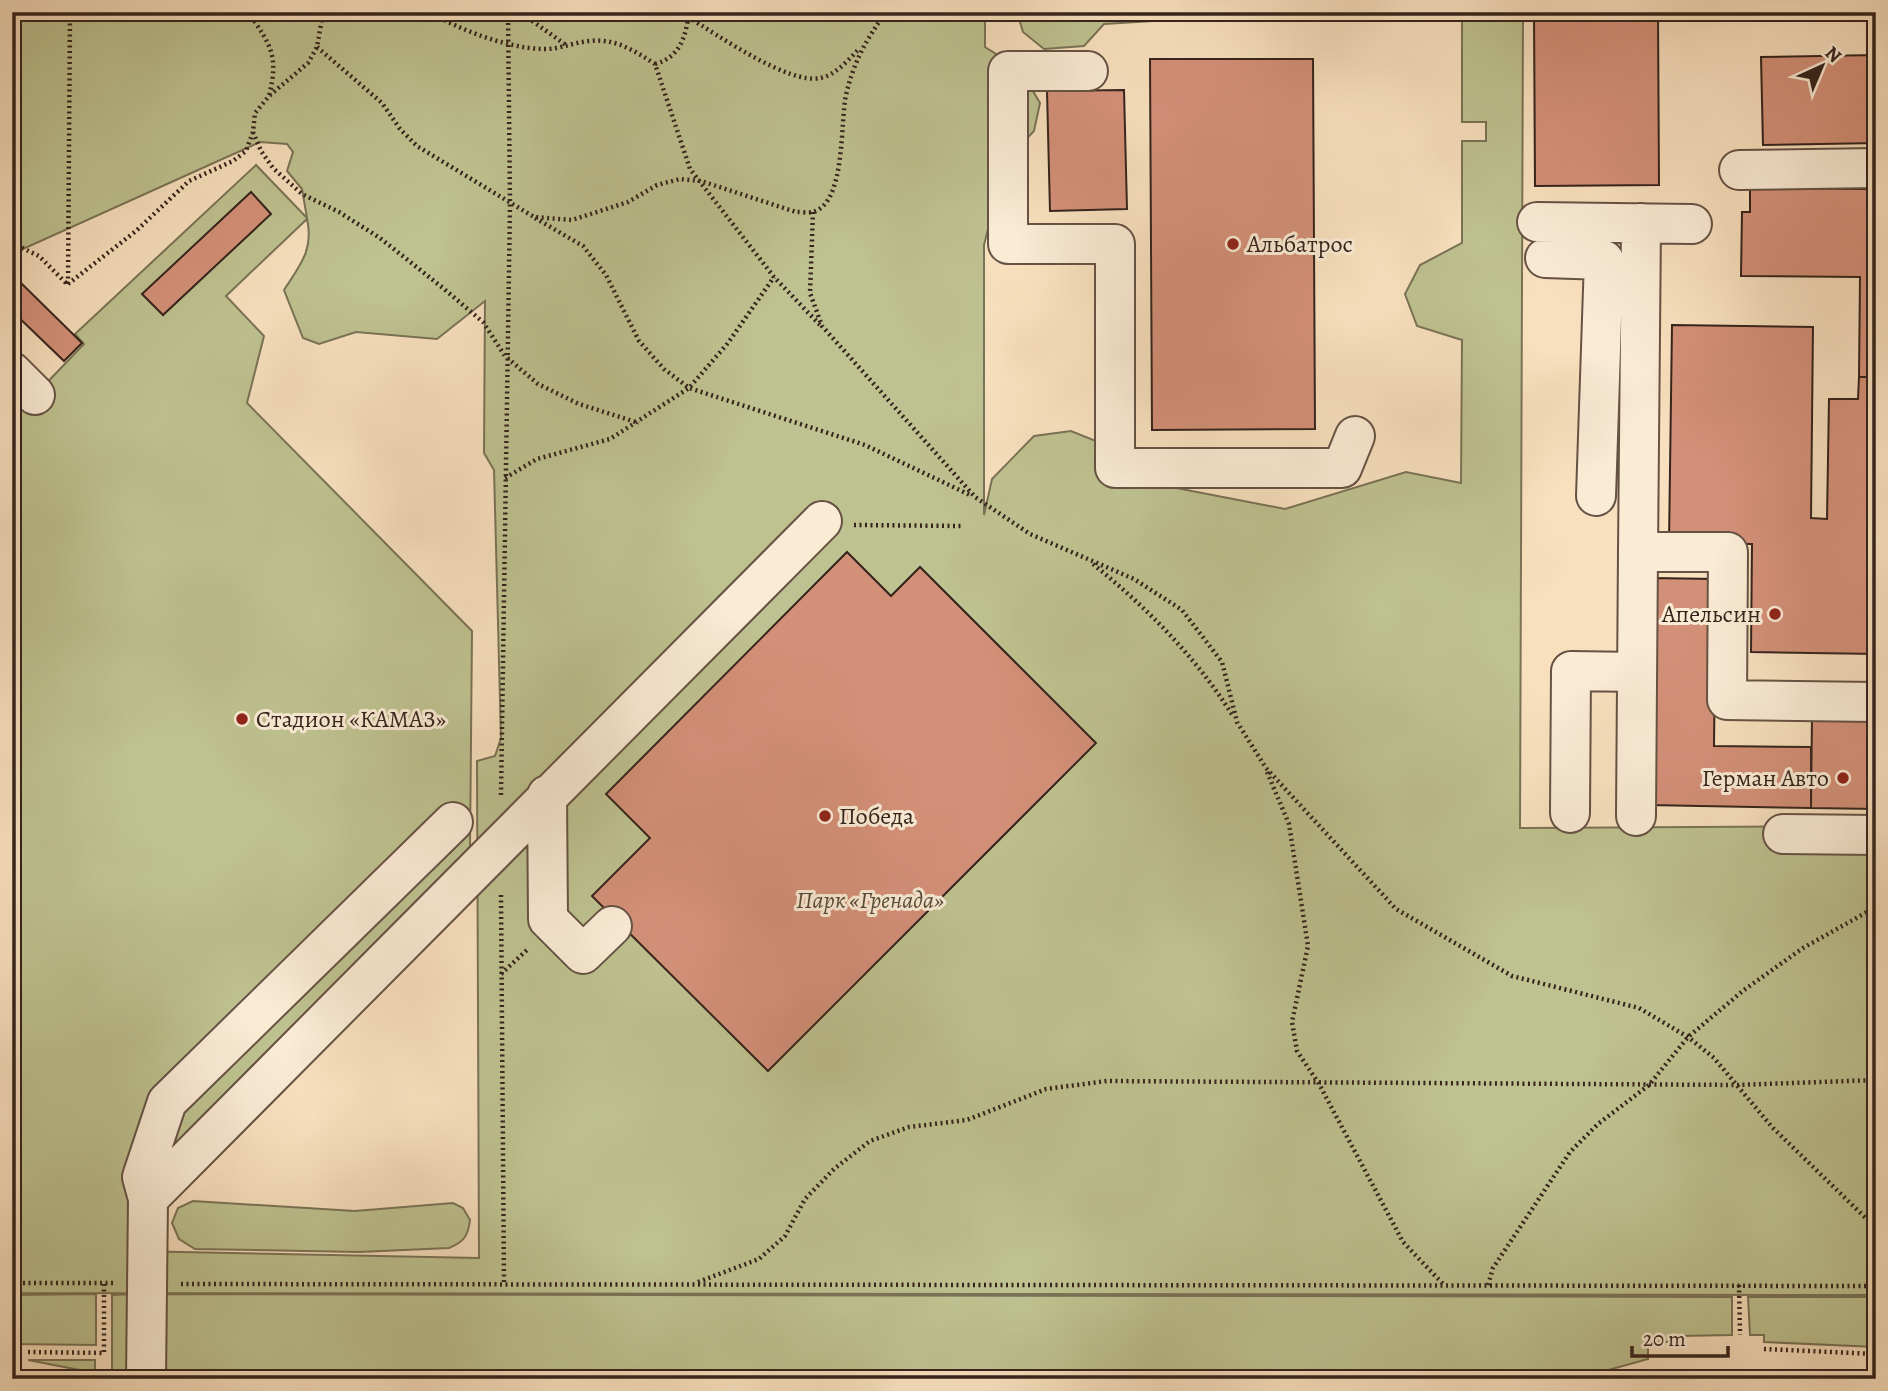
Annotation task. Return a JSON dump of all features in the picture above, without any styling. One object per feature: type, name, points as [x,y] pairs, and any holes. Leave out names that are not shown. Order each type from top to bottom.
[{"type":"lane","points":[[1088,71],[1008,71],[1008,244],[1115,244],[1115,468],[1342,468],[1355,436]]},
{"type":"lane","points":[[1739,170],[1876,168]]},
{"type":"lane","points":[[1596,496],[1604,260],[1641,223]]},
{"type":"lane","points":[[1636,816],[1641,223]]},
{"type":"lane","points":[[1604,260],[1541,240],[1641,223],[1692,224]]},
{"type":"lane","points":[[148,1199],[500,844],[531,816],[547,795],[837,523]]},
{"type":"lane","points":[[1638,552],[1728,552],[1727,700],[1876,702]]},
{"type":"lane","points":[[1570,813],[1572,671],[1637,672]]},
{"type":"lane","points":[[547,795],[548,919],[583,954],[612,926]]},
{"type":"lane","points":[[146,1379],[148,1199],[142,1177],[167,1102],[453,822]]},
{"type":"lane","points":[[1783,834],[1876,835]]},
{"type":"path","points":[[68,284],[70,12]]},
{"type":"path","points":[[248,12],[271,47],[275,70],[269,96]]},
{"type":"path","points":[[68,284],[136,231],[189,181],[233,161],[246,151],[253,132],[255,113],[269,96],[309,63],[317,47],[323,12]]},
{"type":"path","points":[[430,12],[471,32],[542,49],[592,40],[624,45],[655,64],[690,169],[774,277],[822,326],[975,497]]},
{"type":"path","points":[[505,1283],[500,844],[505,356],[510,204],[508,12]]},
{"type":"path","points":[[527,12],[527,18],[539,29],[567,46]]},
{"type":"path","points":[[655,64],[666,61],[688,34],[689,15],[762,62],[804,78],[819,79],[833,73],[860,49],[886,12]]},
{"type":"path","points":[[317,47],[382,103],[416,146],[583,246],[606,275],[639,341],[663,369],[689,388],[865,445],[975,497],[1030,534],[1134,579],[1182,611],[1222,662],[1237,722]]},
{"type":"path","points":[[534,218],[572,219],[628,202],[657,185],[680,179],[701,181],[796,212],[813,212],[826,203],[839,169],[846,97],[860,49]]},
{"type":"path","points":[[253,132],[261,152],[273,168],[302,194],[339,212],[380,238],[443,288],[483,322],[505,356],[538,384],[579,404],[639,423]]},
{"type":"path","points":[[813,212],[810,293],[822,326]]},
{"type":"path","points":[[12,243],[39,256],[68,284]]},
{"type":"path","points":[[504,479],[537,459],[610,439],[639,423],[689,388],[728,343],[774,277]]},
{"type":"path","points":[[837,523],[962,526]]},
{"type":"path","points":[[1090,561],[1135,599],[1207,674],[1266,768],[1289,824],[1308,946],[1292,1022],[1297,1051],[1319,1084],[1403,1242],[1443,1284]]},
{"type":"path","points":[[1266,768],[1396,909],[1512,975],[1639,1008],[1688,1037],[1714,1058],[1772,1127],[1876,1228]]},
{"type":"path","points":[[1488,1285],[1493,1268],[1570,1152],[1598,1124],[1650,1085],[1688,1037],[1744,990],[1793,955],[1876,907]]},
{"type":"path","points":[[501,974],[553,924]]},
{"type":"path","points":[[694,1283],[759,1259],[785,1236],[805,1199],[834,1169],[870,1141],[909,1128],[967,1120],[1046,1089],[1107,1082],[1737,1085],[1876,1080]]},
{"type":"path","points":[[12,1283],[1876,1286]]},
{"type":"path","points":[[28,1352],[104,1353],[104,1283]]},
{"type":"path","points":[[1740,1285],[1740,1335]]},
{"type":"path","points":[[1765,1349],[1876,1354]]},
{"type":"green space","name":"Парк «Гренада»","points":[[12,12],[985,12],[985,47],[1020,69],[1040,103],[1034,131],[1005,161],[984,245],[984,515],[992,479],[1034,436],[1071,431],[1106,445],[1135,480],[1285,509],[1406,472],[1461,483],[1462,340],[1417,326],[1405,294],[1420,265],[1462,243],[1462,141],[1486,141],[1486,122],[1462,122],[1462,12],[1523,12],[1520,828],[1876,826],[1876,1295],[12,1293],[12,419],[84,344],[75,334],[256,165],[307,218],[302,189],[287,171],[293,152],[287,144],[260,142],[12,254]],"holes":[[[307,219],[309,230],[304,257],[284,290],[303,338],[319,344],[356,332],[437,339],[485,301],[484,453],[494,470],[501,738],[495,756],[477,761],[479,1258],[132,1251],[142,1177],[470,847],[472,631],[247,403],[264,336],[226,296]]]},
{"type":"green space","points":[[1017,12],[1196,12],[1186,19],[1104,24],[1084,46],[1044,49],[1023,32]]},
{"type":"green space","points":[[193,1201],[355,1211],[453,1203],[463,1208],[470,1220],[464,1238],[449,1248],[359,1252],[195,1249],[179,1239],[172,1223],[178,1208]]},
{"type":"green space","points":[[96,1294],[96,1345],[12,1344],[12,1295]]},
{"type":"green space","points":[[134,1294],[129,1367],[118,1375],[112,1375],[112,1295]]},
{"type":"green space","points":[[160,1294],[1732,1297],[1732,1335],[1679,1336],[1678,1342],[1648,1342],[1648,1359],[1594,1374],[179,1378],[163,1367]]},
{"type":"green space","points":[[1748,1297],[1876,1297],[1876,1347],[1764,1342],[1764,1335],[1750,1335]]},
{"type":"green space","points":[[28,1360],[95,1360],[95,1373]]},
{"type":"building","points":[[1534,12],[1658,12],[1659,185],[1535,186]]},
{"type":"building","points":[[1876,55],[1876,143],[1763,145],[1761,57]]},
{"type":"building","name":"Альбатрос","points":[[1150,59],[1313,59],[1315,429],[1152,430]]},
{"type":"building","points":[[1124,90],[1127,209],[1050,211],[1047,91]]},
{"type":"building","points":[[1750,188],[1868,189],[1872,237],[1876,237],[1876,377],[1859,377],[1860,277],[1741,276],[1742,212],[1750,212]]},
{"type":"building","points":[[251,192],[271,214],[163,315],[142,294]]},
{"type":"building","points":[[20,282],[82,343],[64,361],[12,311],[12,290]]},
{"type":"building","points":[[1672,325],[1813,327],[1811,518],[1827,519],[1829,399],[1858,399],[1859,377],[1876,377],[1876,654],[1751,652],[1752,544],[1669,543]]},
{"type":"building","name":"Победа","points":[[847,552],[891,596],[920,567],[1096,743],[768,1071],[592,896],[650,838],[606,794]]},
{"type":"building","points":[[1650,578],[1716,579],[1714,746],[1811,747],[1811,808],[1648,805]]},
{"type":"building","name":"Герман Авто","points":[[1812,714],[1876,714],[1876,809],[1811,808]]},
{"type":"place","name":"Альбатрос","points":[[1233,244]]},
{"type":"place","name":"Апельсин","points":[[1775,614]]},
{"type":"place","name":"Стадион «КАМАЗ»","points":[[242,719]]},
{"type":"place","name":"Герман Авто","points":[[1843,778]]},
{"type":"place","name":"Победа","points":[[825,816]]}]
